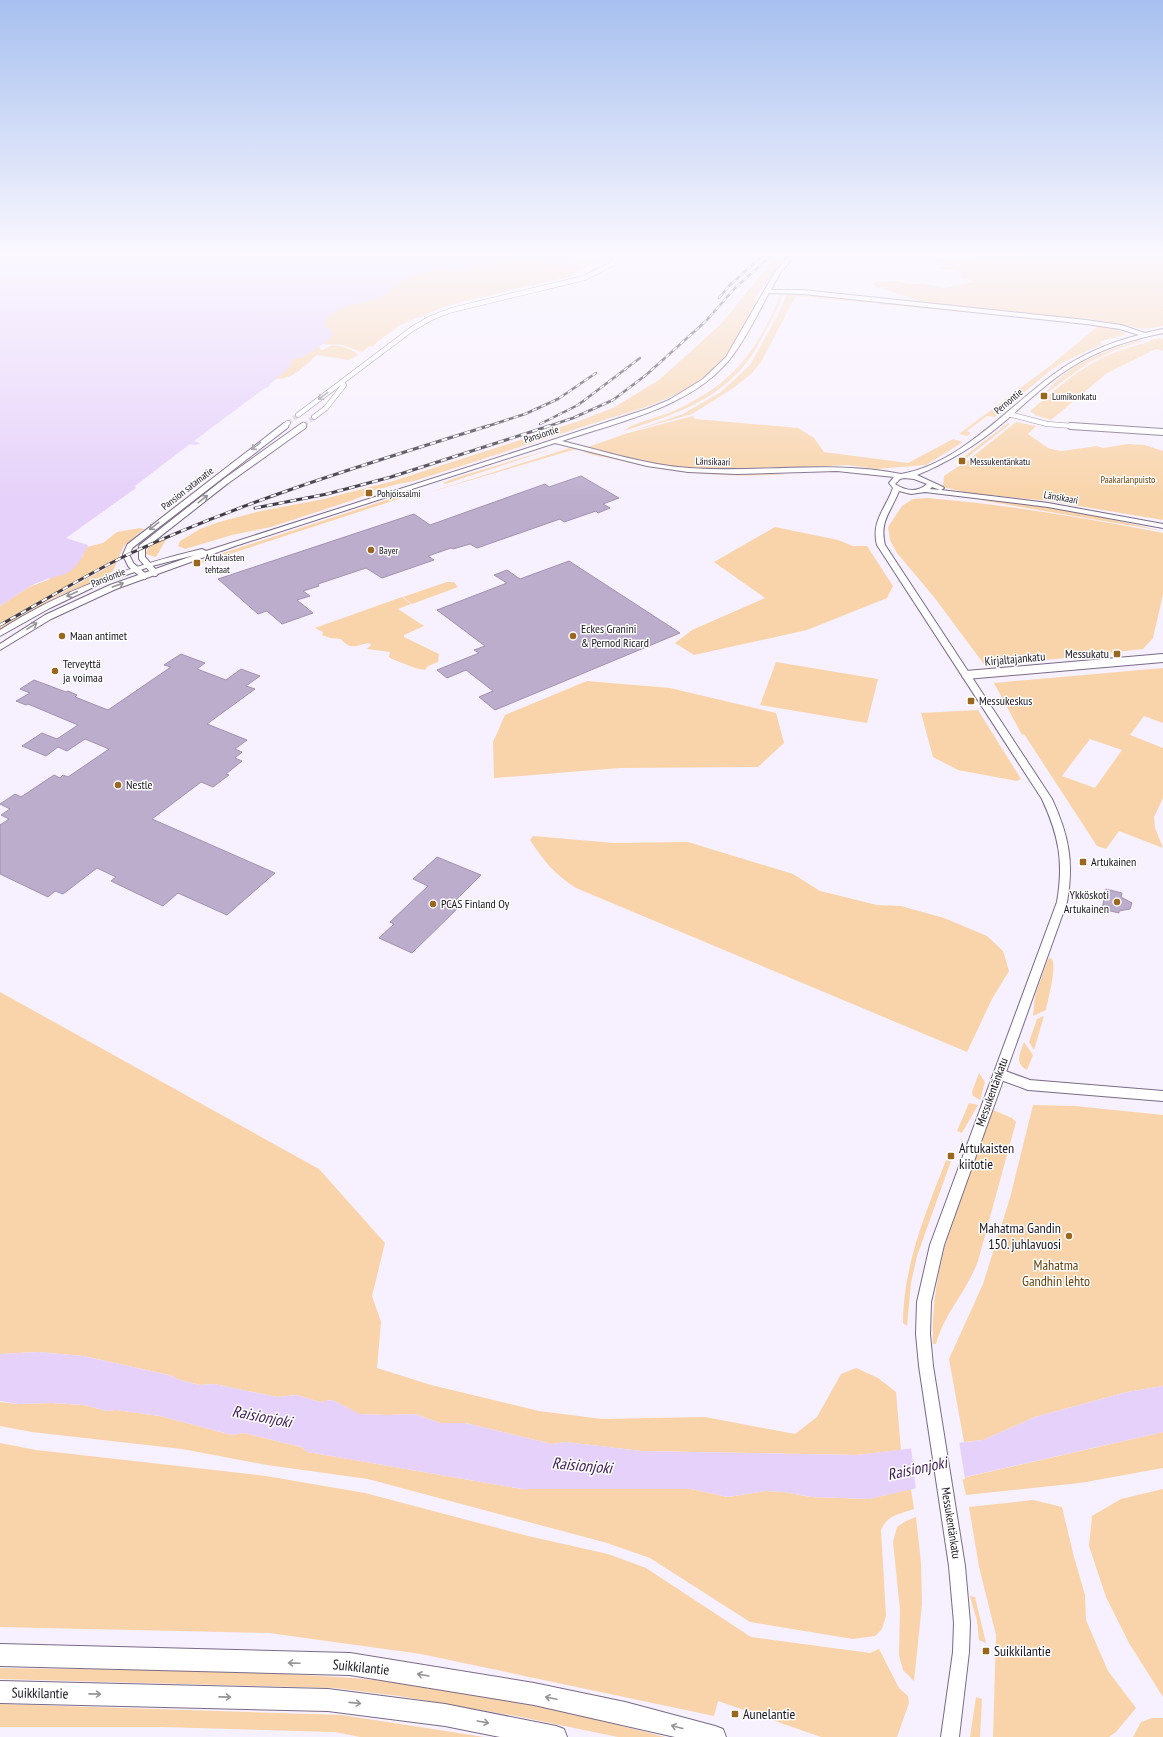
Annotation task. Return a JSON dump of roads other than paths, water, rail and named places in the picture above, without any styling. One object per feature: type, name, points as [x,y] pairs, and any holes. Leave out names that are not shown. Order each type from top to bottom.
[{"type":"main road","name":"Suikkilantie","points":[[0,1656],[350,1664],[407,1672],[544,1696],[637,1716],[715,1737]]},
{"type":"main road","name":"Suikkilantie","points":[[0,1692],[328,1700],[445,1715],[556,1737]]},
{"type":"street","points":[[298,415],[403,336]]},
{"type":"street","name":"Pansiontie","points":[[0,648],[28,629],[69,606],[101,591],[155,573],[232,544],[555,441],[659,406],[682,395],[705,380],[722,366],[735,349],[742,336]]},
{"type":"street","name":"Pernontie","points":[[910,475],[935,466],[973,442],[1078,360],[1107,347],[1142,336]]},
{"type":"street","points":[[314,417],[326,408],[349,378]]},
{"type":"street","points":[[1009,414],[1047,424],[1163,432]]},
{"type":"street","name":"Pansion satamatie","points":[[144,576],[131,565],[126,555],[130,546],[288,423]]},
{"type":"street","name":"Pansion satamatie","points":[[155,573],[143,560],[140,552],[146,543],[226,481],[304,425]]},
{"type":"street","name":"Länsikaari","points":[[555,441],[654,465],[688,470],[731,472],[828,468],[899,476],[910,475],[954,493]]},
{"type":"street","name":"Pernontie","points":[[924,490],[929,487],[928,482],[935,466]]},
{"type":"street","name":"Länsikaari","points":[[873,473],[895,485],[913,492],[924,490],[1048,505],[1163,526]]},
{"type":"street","points":[[895,485],[894,479],[899,476]]},
{"type":"street","name":"Messukentänkatu","points":[[895,485],[891,503],[879,525],[878,534],[881,545],[1046,798],[1061,829],[1066,857],[1066,885],[1062,902],[937,1245],[924,1302],[923,1334],[932,1406],[957,1566],[962,1643],[950,1737]]},
{"type":"street","points":[[891,503],[913,492]]},
{"type":"street","name":"Pansiontie","points":[[0,634],[32,614],[68,596],[148,566],[188,554],[232,544]]},
{"type":"street","name":"Kirjaltajankatu","points":[[966,675],[1163,657]]},
{"type":"street","points":[[999,1074],[1029,1085],[1163,1096]]},
{"type":"water","points":[[0,336],[332,336],[325,343],[303,357],[294,359],[290,367],[269,385],[270,386],[265,388],[194,441],[200,443],[196,445],[190,444],[135,486],[136,488],[66,538],[88,545],[82,558],[70,571],[29,587],[0,606]]},
{"type":"water","name":"Raisionjoki","points":[[38,1352],[83,1356],[169,1375],[180,1380],[200,1385],[214,1384],[277,1397],[297,1395],[320,1402],[332,1400],[360,1414],[415,1414],[440,1423],[465,1423],[552,1444],[566,1442],[641,1451],[856,1455],[983,1440],[1035,1417],[1127,1392],[1163,1386],[1163,1432],[869,1499],[811,1497],[784,1492],[766,1491],[728,1497],[691,1489],[522,1489],[308,1452],[301,1447],[244,1433],[232,1435],[160,1416],[116,1410],[107,1411],[84,1405],[52,1403],[18,1404],[0,1401],[0,1354]]},
{"type":"tunnel","points":[[288,423],[298,415]]},
{"type":"tunnel","points":[[304,425],[314,417]]},
{"type":"railway","points":[[549,426],[573,418],[613,400],[646,375],[689,336]]},
{"type":"railway","points":[[540,424],[578,405],[640,358]]},
{"type":"railway","points":[[485,427],[525,414],[558,399],[596,373]]},
{"type":"railway","points":[[0,625],[111,563],[215,517],[305,484],[488,426]]},
{"type":"railway","points":[[255,508],[327,494],[391,477],[549,426]]},
{"type":"place","name":"Lumikonkatu","points":[[1044,396]]},
{"type":"place","name":"Messukentänkatu","points":[[962,461]]},
{"type":"place","name":"Pohjoissalmi","points":[[369,493]]},
{"type":"place","name":"Bayer","points":[[371,550]]},
{"type":"place","name":"Artukaisten tehtaat","points":[[197,563]]},
{"type":"place","name":"Maan antimet","points":[[62,636]]},
{"type":"place","name":"Eckes Granini & Pernod Ricard","points":[[573,636]]},
{"type":"place","name":"Messukatu","points":[[1117,654]]},
{"type":"place","name":"Terveyttä ja voimaa","points":[[55,671]]},
{"type":"place","name":"Messukeskus","points":[[971,701]]},
{"type":"place","name":"Nestle","points":[[118,785]]},
{"type":"place","name":"Artukainen","points":[[1083,862]]},
{"type":"place","name":"Ykköskoti Artukainen","points":[[1117,902]]},
{"type":"place","name":"PCAS Finland Oy","points":[[433,904]]},
{"type":"place","name":"Artukaisten kiitotie","points":[[951,1156]]},
{"type":"place","name":"Mahatma Gandin 150. juhlavuosi","points":[[1069,1236]]},
{"type":"place","name":"Suikkilantie","points":[[986,1651]]},
{"type":"place","name":"Aunelantie","points":[[735,1714]]},
{"type":"park label","name":"Paakarlanpuisto","points":[[1128,479]]},
{"type":"park label","name":"Mahatma Gandhin lehto","points":[[1056,1274]]}]
